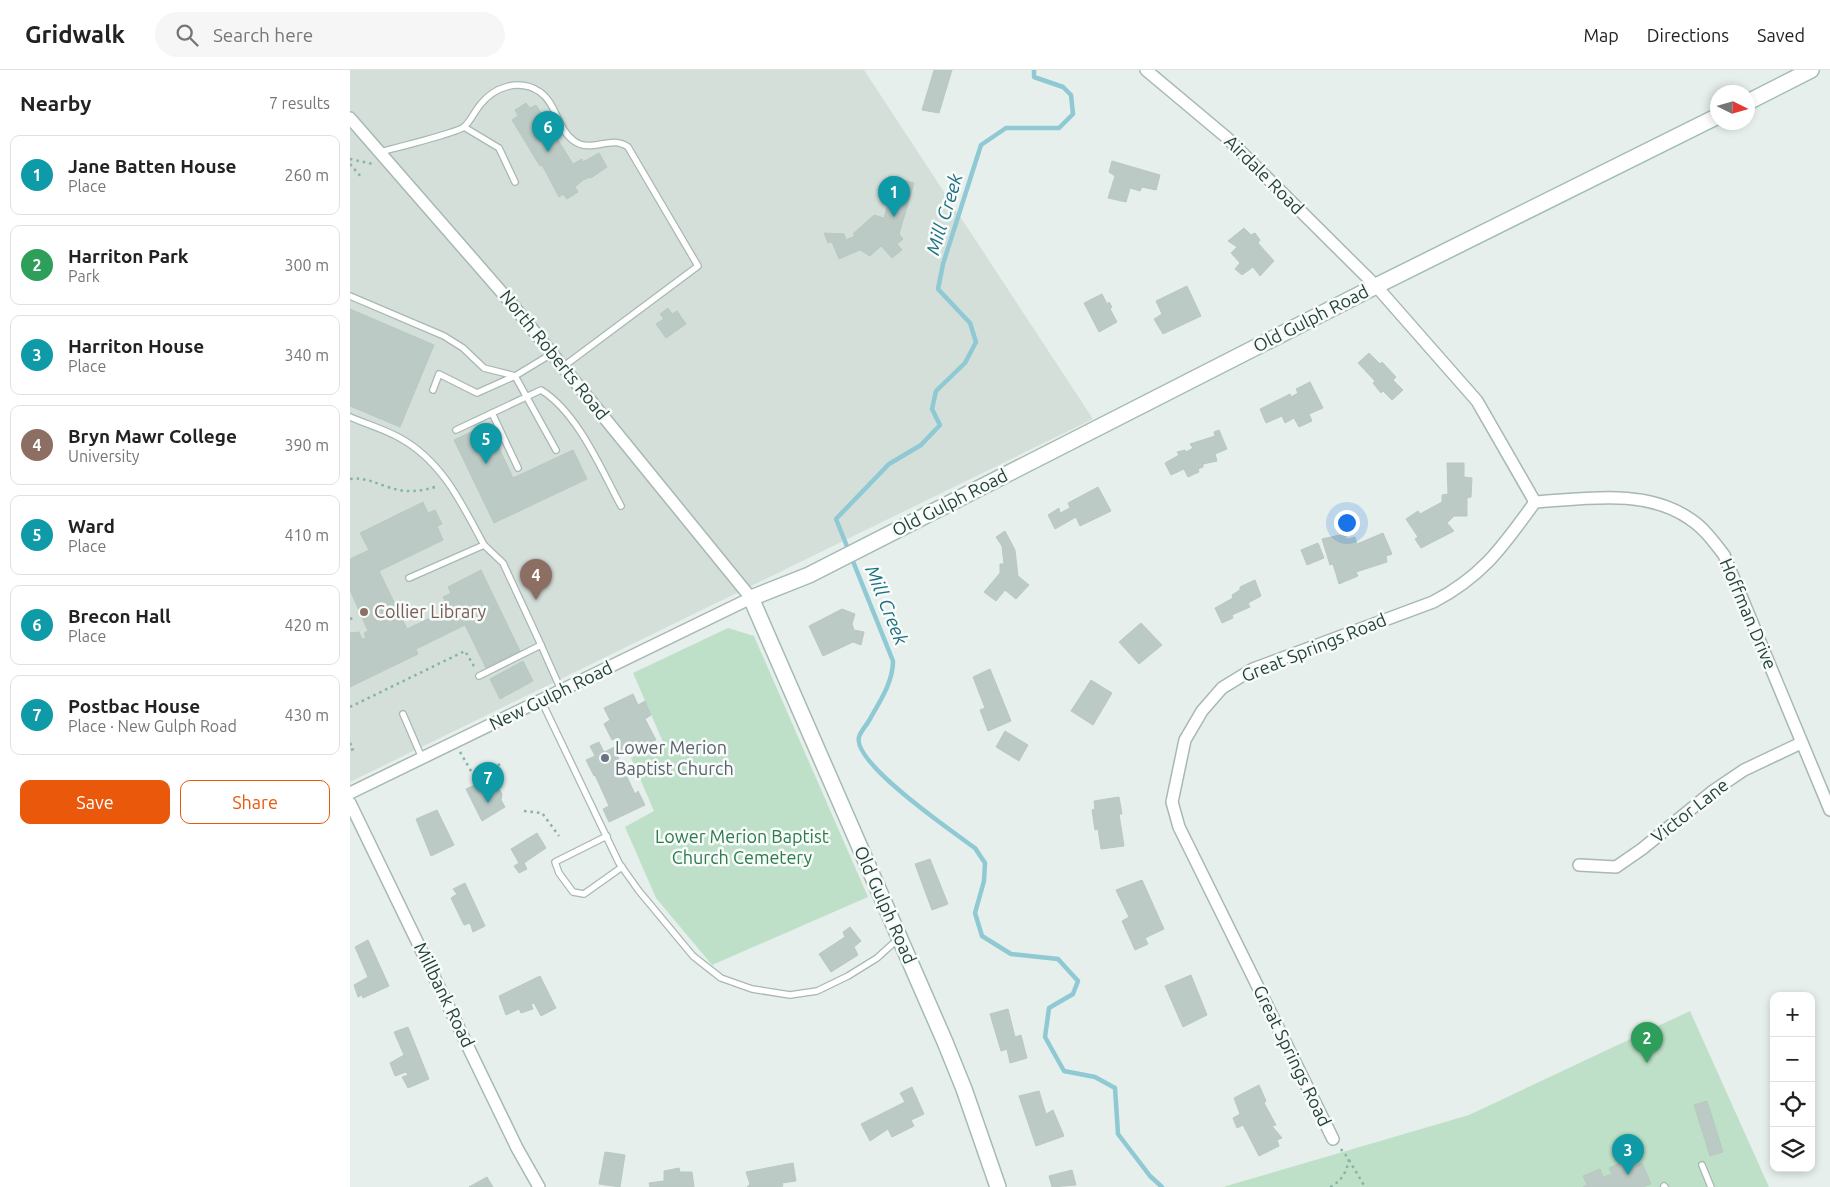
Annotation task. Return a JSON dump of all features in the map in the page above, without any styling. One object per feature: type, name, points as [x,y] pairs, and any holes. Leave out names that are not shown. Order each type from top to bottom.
[{"type":"street","name":"Airdale Road","points":[[1146,70],[1226,137],[1376,286]]},
{"type":"street","points":[[1755,98],[1811,70]]},
{"type":"street","name":"North Roberts Road","points":[[350,118],[553,352],[751,598]]},
{"type":"street","name":"Old Gulph Road","points":[[998,1187],[964,1089],[751,598],[809,575],[1376,286],[1710,120]]},
{"type":"street","points":[[1376,286],[1477,402],[1536,502]]},
{"type":"street","name":"Hoffman Drive","points":[[1536,502],[1610,497],[1655,503],[1689,518],[1710,537],[1724,555],[1830,810]]},
{"type":"street","name":"Great Springs Road","points":[[1333,1139],[1179,827],[1172,802],[1185,740],[1202,711],[1222,688],[1253,669],[1433,602],[1459,589],[1496,556],[1536,502]]},
{"type":"street","name":"New Gulph Road","points":[[350,794],[751,598]]},
{"type":"street","name":"Victor Lane","points":[[1579,865],[1616,867],[1642,849],[1713,791],[1744,770],[1801,743]]},
{"type":"street","name":"Millbank Road","points":[[350,803],[517,1148],[539,1187]]},
{"type":"lane","points":[[380,152],[464,127],[490,94],[501,87],[514,85],[527,86],[539,92],[549,101],[568,136],[576,143],[598,146],[613,141],[628,147],[698,266],[564,366]]},
{"type":"lane","points":[[464,127],[499,148],[516,182]]},
{"type":"lane","points":[[350,296],[444,336],[463,348],[484,368],[515,376],[556,450]]},
{"type":"lane","points":[[433,390],[439,374],[477,393],[515,376],[553,352]]},
{"type":"lane","points":[[456,430],[541,390],[550,395],[589,445],[621,506]]},
{"type":"lane","points":[[492,413],[518,468]]},
{"type":"lane","points":[[350,417],[400,438],[435,465],[448,480],[484,545],[503,563],[561,690]]},
{"type":"lane","points":[[409,578],[484,545]]},
{"type":"lane","points":[[479,676],[541,645]]},
{"type":"lane","points":[[541,700],[622,867],[639,891],[693,956],[721,978],[752,989],[790,995],[817,991],[848,976],[877,958],[900,938]]},
{"type":"lane","points":[[402,714],[422,758]]},
{"type":"lane","points":[[607,836],[555,862],[559,873],[574,892],[584,894],[622,867]]},
{"type":"lane","points":[[1702,1165],[1711,1187]]},
{"type":"path","points":[[350,159],[379,165]]},
{"type":"path","points":[[350,164],[362,178]]},
{"type":"path","points":[[350,479],[373,480],[387,487],[413,491],[432,488],[448,480]]},
{"type":"path","points":[[350,619],[355,617]]},
{"type":"path","points":[[350,707],[465,651],[479,676]]},
{"type":"path","points":[[455,742],[478,783]]},
{"type":"path","points":[[350,743],[353,750],[350,751]]},
{"type":"path","points":[[476,779],[500,764]]},
{"type":"path","points":[[524,811],[542,814],[558,836]]},
{"type":"path","points":[[1333,1139],[1349,1159],[1365,1187]]},
{"type":"path","points":[[1330,1187],[1338,1183],[1348,1169],[1349,1159]]},
{"type":"shaded area","points":[[350,70],[864,70],[1093,419],[350,782]]},
{"type":"green space","name":"Lower Merion Baptist Church Cemetery","points":[[728,628],[754,636],[868,897],[712,965],[656,898],[625,827],[654,811],[631,758],[663,742],[633,673]]},
{"type":"green space","points":[[1690,1011],[1769,1187],[1223,1187],[1469,1115]]},
{"type":"building","points":[[934,70],[952,70],[939,113],[922,110]]},
{"type":"building","points":[[526,103],[530,108],[536,105],[573,164],[582,159],[583,162],[599,153],[607,167],[591,178],[583,180],[575,187],[578,192],[567,199],[563,194],[559,197],[542,165],[540,166],[512,120],[518,116],[515,110]]},
{"type":"building","points":[[1112,161],[1160,175],[1156,190],[1142,187],[1140,191],[1130,188],[1126,202],[1108,198],[1115,176],[1109,172]]},
{"type":"building","points":[[889,176],[914,183],[899,234],[903,239],[897,244],[902,250],[892,258],[881,246],[870,256],[860,250],[839,259],[832,242],[828,243],[824,233],[844,234],[846,240],[855,236],[853,234],[874,215],[884,218],[892,189],[886,187]]},
{"type":"building","points":[[1244,228],[1251,235],[1255,233],[1260,240],[1258,243],[1274,261],[1260,276],[1253,267],[1242,275],[1235,269],[1240,263],[1231,253],[1237,247],[1228,241]]},
{"type":"building","points":[[1187,286],[1201,316],[1163,334],[1154,319],[1162,314],[1156,301]]},
{"type":"building","points":[[1102,294],[1107,304],[1109,302],[1112,307],[1110,309],[1117,322],[1099,332],[1084,303]]},
{"type":"building","points":[[668,308],[672,314],[677,311],[686,324],[666,338],[656,324],[664,319],[660,314]]},
{"type":"building","points":[[350,309],[434,345],[400,427],[350,406]]},
{"type":"building","points":[[1369,353],[1380,364],[1382,362],[1396,377],[1393,380],[1403,390],[1392,400],[1383,391],[1381,393],[1373,383],[1375,381],[1358,363]]},
{"type":"building","points":[[1310,382],[1323,408],[1309,414],[1312,421],[1299,427],[1294,418],[1285,423],[1282,416],[1266,423],[1260,409],[1290,394],[1291,397],[1298,393],[1296,389]]},
{"type":"building","points":[[488,424],[513,478],[573,450],[587,479],[494,523],[454,440]]},
{"type":"building","points":[[1219,430],[1227,449],[1215,454],[1217,461],[1203,464],[1203,467],[1198,469],[1199,472],[1188,477],[1184,469],[1171,475],[1165,463],[1179,455],[1177,452],[1185,450],[1186,452],[1193,448],[1190,444],[1215,436],[1214,432]]},
{"type":"building","points":[[1447,463],[1464,463],[1464,477],[1472,478],[1471,497],[1467,498],[1467,516],[1454,516],[1447,523],[1454,531],[1421,548],[1415,539],[1418,537],[1406,519],[1418,511],[1420,514],[1442,502],[1442,495],[1448,494]]},
{"type":"building","points":[[1098,487],[1111,511],[1080,526],[1076,517],[1055,529],[1048,515],[1059,508],[1060,513],[1070,508],[1068,503]]},
{"type":"building","points":[[423,502],[428,513],[435,510],[442,524],[437,526],[443,540],[379,571],[407,629],[449,609],[443,597],[451,593],[448,587],[481,570],[520,651],[486,668],[465,625],[416,649],[418,654],[350,687],[350,633],[359,632],[362,639],[366,638],[364,633],[368,631],[350,590],[350,559],[369,550],[360,533]]},
{"type":"building","points":[[1005,531],[1015,550],[1018,576],[1029,585],[1016,599],[1005,590],[996,601],[984,592],[1000,573],[1000,564],[1004,564],[1002,546],[996,537]]},
{"type":"building","points":[[1383,533],[1392,554],[1386,556],[1387,562],[1356,572],[1358,576],[1339,584],[1333,564],[1330,565],[1322,539],[1344,534],[1347,539],[1355,537],[1357,544]]},
{"type":"building","points":[[1318,543],[1324,558],[1307,565],[1301,550]]},
{"type":"building","points":[[1255,580],[1261,596],[1248,603],[1250,607],[1232,615],[1233,618],[1222,623],[1215,608],[1233,598],[1232,595],[1240,590],[1240,587]]},
{"type":"building","points":[[842,609],[855,614],[852,624],[854,630],[864,632],[861,645],[853,642],[823,656],[809,626]]},
{"type":"building","points":[[1141,623],[1162,645],[1139,664],[1119,642]]},
{"type":"building","points":[[523,661],[533,681],[500,699],[490,679]]},
{"type":"building","points":[[990,669],[1011,721],[988,731],[980,710],[985,708],[973,677]]},
{"type":"building","points":[[1091,680],[1112,693],[1093,725],[1071,711]]},
{"type":"building","name":"Lower Merion Baptist Church","points":[[633,694],[638,705],[645,701],[651,715],[645,719],[656,740],[623,755],[620,749],[615,751],[635,794],[638,791],[645,805],[609,822],[603,809],[609,806],[586,760],[595,756],[590,746],[599,742],[604,752],[619,745],[619,737],[612,740],[604,724],[610,720],[604,708]]},
{"type":"building","points":[[1005,731],[1028,745],[1019,761],[996,747]]},
{"type":"building","points":[[489,778],[495,789],[499,789],[502,794],[501,800],[505,807],[482,821],[466,789]]},
{"type":"building","points":[[1119,797],[1122,814],[1119,814],[1124,846],[1101,849],[1098,829],[1095,830],[1092,810],[1095,809],[1094,801]]},
{"type":"building","points":[[437,810],[454,845],[431,856],[416,819]]},
{"type":"building","points":[[537,833],[546,848],[524,863],[527,869],[519,873],[514,866],[519,863],[511,849]]},
{"type":"building","points":[[930,859],[948,904],[932,910],[915,864]]},
{"type":"building","points":[[1142,880],[1164,929],[1145,938],[1148,944],[1135,950],[1122,921],[1129,917],[1116,890]]},
{"type":"building","points":[[465,883],[485,926],[473,932],[470,923],[464,925],[451,898],[457,894],[453,889]]},
{"type":"building","points":[[850,927],[861,941],[854,947],[858,955],[831,972],[819,954],[845,937],[843,932]]},
{"type":"building","points":[[368,940],[389,986],[363,998],[362,995],[358,997],[354,985],[368,977],[355,947]]},
{"type":"building","points":[[1191,975],[1207,1015],[1183,1027],[1165,986]]},
{"type":"building","points":[[540,976],[556,1008],[541,1016],[534,1003],[531,1004],[533,1009],[521,1013],[519,1009],[506,1015],[499,996]]},
{"type":"building","points":[[1008,1009],[1015,1037],[1021,1035],[1027,1058],[1010,1063],[1007,1049],[1001,1051],[990,1014]]},
{"type":"building","points":[[408,1027],[429,1079],[408,1088],[402,1077],[408,1075],[406,1072],[395,1076],[390,1063],[404,1055],[394,1032]]},
{"type":"building","points":[[1259,1085],[1266,1101],[1264,1103],[1276,1125],[1272,1126],[1282,1138],[1277,1140],[1279,1146],[1259,1156],[1243,1125],[1237,1128],[1233,1118],[1240,1114],[1234,1098]]},
{"type":"building","points":[[912,1087],[924,1114],[911,1120],[914,1126],[892,1137],[888,1129],[870,1141],[861,1124],[905,1102],[900,1093]]},
{"type":"building","points":[[1039,1091],[1046,1114],[1053,1110],[1064,1136],[1036,1146],[1019,1096]]},
{"type":"building","points":[[1707,1101],[1723,1152],[1710,1156],[1694,1105]]},
{"type":"building","points":[[605,1152],[625,1155],[620,1187],[599,1184]]},
{"type":"building","points":[[1624,1161],[1628,1169],[1642,1163],[1651,1184],[1643,1187],[1583,1187],[1587,1185],[1583,1176],[1600,1169],[1603,1177],[1612,1174],[1609,1168]]},
{"type":"building","points":[[793,1163],[796,1181],[782,1183],[783,1186],[777,1187],[747,1187],[750,1184],[746,1172]]},
{"type":"building","points":[[679,1168],[680,1172],[692,1172],[694,1187],[650,1187],[649,1183],[664,1181],[664,1171]]},
{"type":"building","points":[[1072,1170],[1076,1185],[1052,1187],[1049,1176]]},
{"type":"building","points":[[487,1177],[493,1187],[469,1187]]},
{"type":"waterway","name":"Mill Creek","points":[[1034,70],[1034,77],[1063,87],[1071,95],[1073,114],[1059,128],[1006,128],[981,145],[943,264],[938,289],[970,323],[976,342],[965,363],[936,391],[932,409],[940,425],[921,445],[889,464],[836,519],[893,661],[891,676],[886,690],[859,737],[861,749],[871,763],[906,796],[975,848],[985,863],[984,881],[975,913],[982,936],[1011,954],[1058,959],[1078,981],[1073,994],[1049,1008],[1045,1037],[1064,1071],[1095,1077],[1115,1088],[1118,1134],[1150,1176],[1162,1187]]},
{"type":"place","name":"Brecon Hall","points":[[548,152]]},
{"type":"place","name":"Jane Batten House","points":[[894,217]]},
{"type":"place","name":"Ward","points":[[486,464]]},
{"type":"place","name":"Bryn Mawr College","points":[[536,600]]},
{"type":"place","name":"Collier Library","points":[[364,612]]},
{"type":"place","name":"Lower Merion Baptist Church","points":[[605,758]]},
{"type":"place","name":"Postbac House","points":[[488,803]]},
{"type":"place","name":"Harriton Park","points":[[1647,1063]]},
{"type":"place","name":"Harriton House","points":[[1628,1175]]}]
